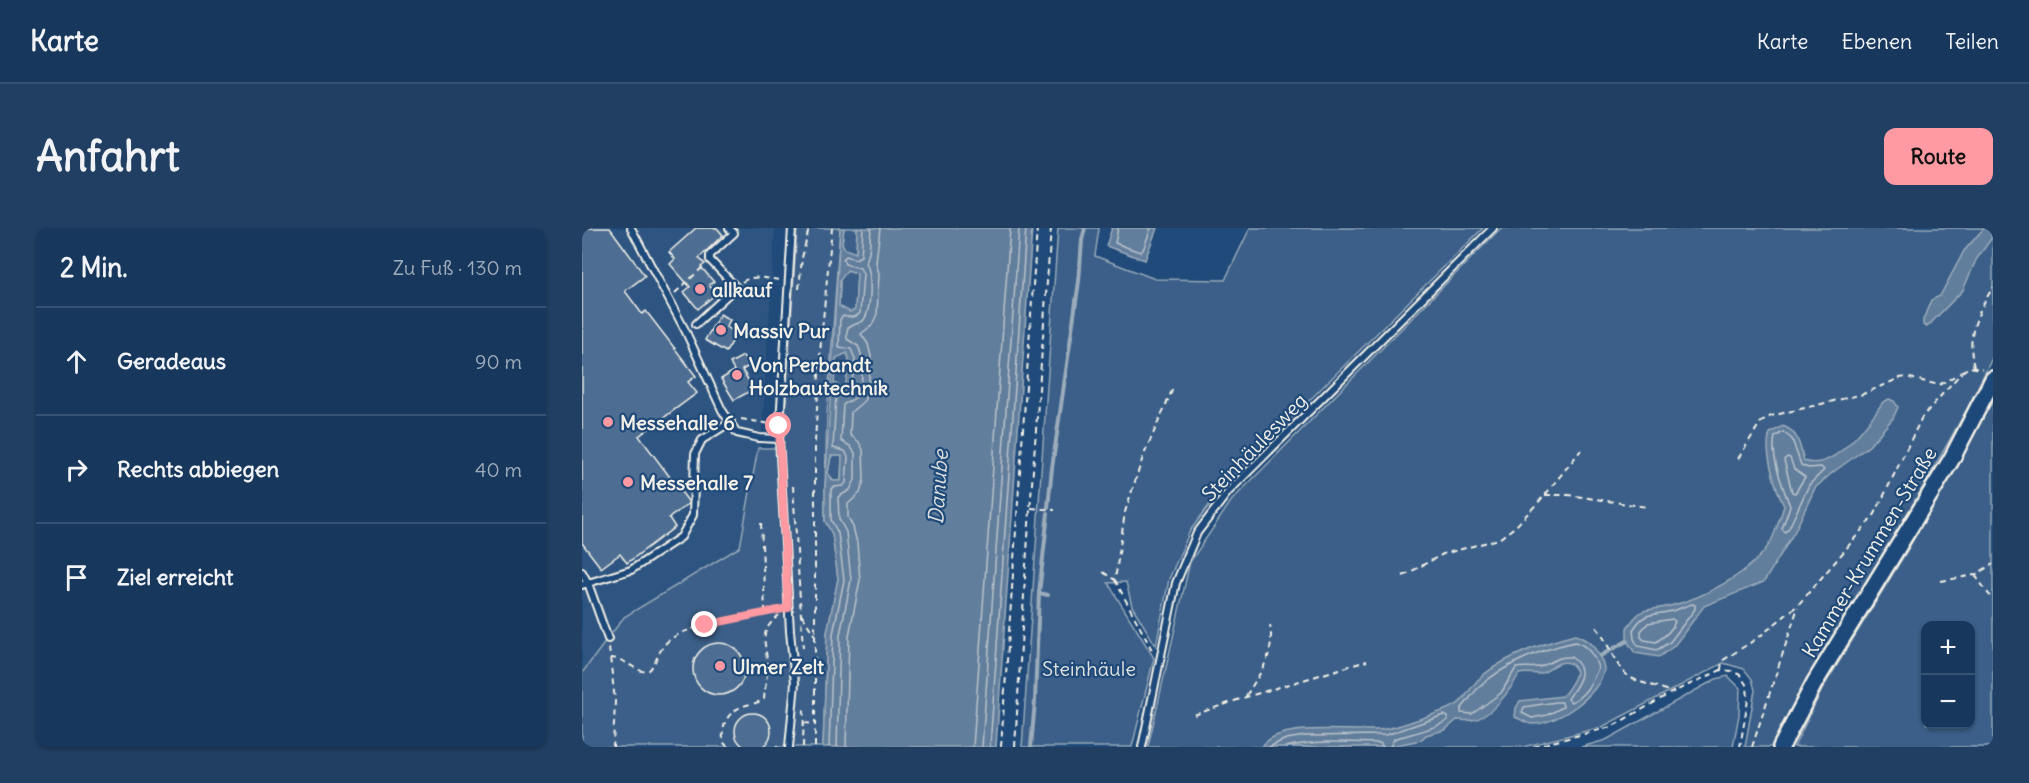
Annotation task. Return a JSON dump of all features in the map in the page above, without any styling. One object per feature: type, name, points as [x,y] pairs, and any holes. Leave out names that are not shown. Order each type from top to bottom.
[{"type":"street","name":"Kammer-Krummen-Straße","points":[[1781,747],[1815,682],[1951,459],[1993,379]]},
{"type":"lane","points":[[631,228],[685,330],[722,410],[737,433],[779,439]]},
{"type":"lane","points":[[696,324],[736,287],[710,260],[710,255],[734,233],[729,228]]},
{"type":"lane","points":[[789,747],[795,683],[788,608],[779,439],[792,228]]},
{"type":"lane","name":"Steinhäulesweg","points":[[1142,747],[1176,583],[1197,533],[1229,491],[1493,228]]},
{"type":"lane","points":[[585,584],[631,570],[681,537],[693,515],[695,454],[702,440],[731,422]]},
{"type":"lane","points":[[582,572],[608,639]]},
{"type":"path","points":[[799,297],[802,258],[809,228]]},
{"type":"path","points":[[815,747],[815,442],[822,329],[832,228]]},
{"type":"path","points":[[1001,747],[1007,619],[1023,417],[1028,315],[1037,228]]},
{"type":"path","points":[[1015,747],[1051,228]]},
{"type":"path","points":[[672,295],[710,260]]},
{"type":"path","points":[[736,287],[746,279],[789,281]]},
{"type":"path","points":[[1974,367],[1970,350],[1976,315],[1993,287]]},
{"type":"path","points":[[1738,459],[1760,423],[1771,416],[1863,394],[1900,378],[1906,377],[1939,385],[1962,372],[1974,367],[1978,368]]},
{"type":"path","points":[[1721,670],[1722,661],[1759,637],[1798,605],[1875,514],[1922,417],[1962,372]]},
{"type":"path","points":[[1115,580],[1125,512],[1143,457],[1174,386]]},
{"type":"path","points":[[1403,576],[1443,554],[1499,539],[1516,526],[1545,495],[1581,450]]},
{"type":"path","points":[[792,476],[803,657]]},
{"type":"path","points":[[1545,495],[1569,495],[1647,507]]},
{"type":"path","points":[[1031,507],[1055,510]]},
{"type":"path","points":[[761,523],[765,611]]},
{"type":"path","points":[[1941,581],[1975,575],[1993,564]]},
{"type":"path","points":[[1103,572],[1115,580],[1158,663]]},
{"type":"path","points":[[1975,575],[1990,596]]},
{"type":"path","points":[[1752,747],[1798,605]]},
{"type":"path","points":[[613,747],[615,701],[610,658],[620,659],[638,671],[647,672],[654,667],[656,655],[669,640],[705,625],[788,608]]},
{"type":"path","points":[[728,747],[723,742],[722,730],[727,717],[741,707],[756,704],[764,699],[767,663],[763,638],[766,626],[788,608]]},
{"type":"path","points":[[801,614],[815,636]]},
{"type":"path","points":[[1246,697],[1270,656],[1272,638],[1270,625]]},
{"type":"path","points":[[1596,627],[1603,635],[1625,675],[1671,693]]},
{"type":"path","points":[[1194,714],[1367,661]]},
{"type":"path","points":[[1533,747],[1611,727],[1671,693],[1721,670],[1740,675],[1747,686],[1748,700],[1740,747]]},
{"type":"path","points":[[802,747],[804,703]]},
{"type":"path","points":[[998,716],[1003,716]]},
{"type":"path","points":[[804,723],[816,724]]},
{"type":"shaded area","points":[[582,228],[775,228],[762,430],[740,547],[624,617],[582,673]]},
{"type":"green space","points":[[797,228],[840,228],[827,414],[825,489],[825,521],[832,534],[838,579],[827,633],[823,747],[582,747],[582,673],[624,617],[740,547],[758,448],[783,448]]},
{"type":"green space","points":[[844,228],[857,228],[856,254],[845,249],[842,244]]},
{"type":"green space","name":"Steinhäule","points":[[1058,228],[1099,228],[1095,256],[1155,279],[1225,280],[1250,228],[1483,228],[1225,484],[1190,531],[1169,579],[1156,646],[1132,606],[1126,582],[1108,583],[1154,658],[1132,747],[1022,747]]},
{"type":"green space","points":[[1501,228],[1993,228],[1993,356],[1967,409],[1888,549],[1806,682],[1772,747],[1745,747],[1755,690],[1752,679],[1744,669],[1723,663],[1602,727],[1523,747],[1148,747],[1190,562],[1232,500]]},
{"type":"green space","points":[[847,270],[857,273],[855,311],[850,312],[839,307],[840,280]]},
{"type":"green space","points":[[847,353],[849,359],[846,389],[834,384],[836,357]]},
{"type":"green space","points":[[1993,400],[1993,747],[1794,747],[1823,688],[1905,554]]},
{"type":"green space","points":[[831,456],[842,456],[841,481],[833,481],[828,473]]},
{"type":"green space","points":[[1728,676],[1740,688],[1739,715],[1733,747],[1581,747],[1606,740],[1716,679]]},
{"type":"water","name":"Danube","points":[[840,228],[844,228],[842,243],[845,249],[856,253],[857,228],[1032,228],[996,747],[823,747],[827,633],[838,579],[832,534],[825,521]],"holes":[[[847,270],[857,273],[855,310],[850,312],[839,306],[840,280]],[[847,353],[849,359],[845,389],[834,383],[836,358]],[[831,456],[842,456],[841,481],[833,481],[828,473]]]},
{"type":"water","points":[[1112,228],[1157,228],[1145,260],[1106,246]]},
{"type":"water","points":[[1984,228],[1993,228],[1991,239],[1976,260],[1963,290],[1927,327],[1923,325],[1931,300],[1940,296],[1964,251]]},
{"type":"water","points":[[1889,399],[1894,401],[1898,407],[1893,418],[1869,446],[1815,488],[1795,531],[1764,582],[1704,606],[1674,646],[1659,657],[1635,653],[1627,641],[1627,628],[1637,615],[1645,610],[1670,606],[1697,597],[1727,582],[1753,563],[1771,541],[1784,506],[1769,459],[1770,433],[1783,426],[1788,428],[1798,440],[1804,461],[1815,463],[1827,460],[1849,444],[1883,402]]},
{"type":"water","points":[[1575,635],[1585,639],[1593,646],[1602,660],[1604,669],[1601,679],[1586,698],[1576,706],[1565,714],[1542,723],[1532,724],[1515,717],[1516,708],[1520,701],[1563,696],[1576,670],[1568,663],[1562,662],[1539,674],[1519,674],[1506,695],[1486,714],[1472,720],[1457,720],[1445,730],[1426,735],[1421,740],[1386,747],[1262,747],[1271,738],[1284,733],[1320,729],[1386,729],[1436,713],[1459,703],[1480,678],[1501,663],[1538,646]]},
{"type":"building","points":[[582,228],[610,228],[645,276],[625,291],[642,314],[646,311],[696,376],[688,382],[697,393],[639,436],[688,504],[669,518],[675,527],[627,563],[620,554],[601,568],[582,543]]},
{"type":"building","points":[[696,228],[717,228],[723,235],[699,258],[705,264],[701,267],[714,282],[709,285],[716,294],[698,309],[684,292],[690,287],[670,264],[675,259],[669,252]]},
{"type":"building","name":"Massiv Pur","points":[[720,314],[730,320],[726,327],[737,334],[726,352],[705,340]]},
{"type":"building","name":"Von Perbandt Holzbautechnik","points":[[743,356],[749,366],[742,370],[754,389],[734,400],[721,379],[734,371],[730,363]]},
{"type":"building","name":"Ulmer Zelt","points":[[714,643],[724,643],[738,650],[745,669],[738,688],[724,695],[714,695],[704,691],[697,684],[693,674],[693,664],[697,654],[704,647]]},
{"type":"building","points":[[753,713],[766,718],[771,731],[766,744],[753,749],[740,744],[735,731],[740,718]]},
{"type":"waterway","points":[[1048,507],[1085,228]]},
{"type":"waterway","points":[[1031,747],[1039,593],[1048,513]]},
{"type":"waterway","points":[[1039,593],[1048,595]]},
{"type":"waterway","points":[[1600,656],[1627,641]]},
{"type":"place","name":"allkauf","points":[[700,289]]},
{"type":"place","name":"Massiv Pur","points":[[721,330]]},
{"type":"place","name":"Von Perbandt Holzbautechnik","points":[[737,375]]},
{"type":"place","name":"Messehalle 6","points":[[608,422]]},
{"type":"place","name":"Messehalle 7","points":[[628,482]]},
{"type":"place","name":"Ulmer Zelt","points":[[720,666]]},
{"type":"route","points":[[705,625],[788,608],[779,426]]}]
